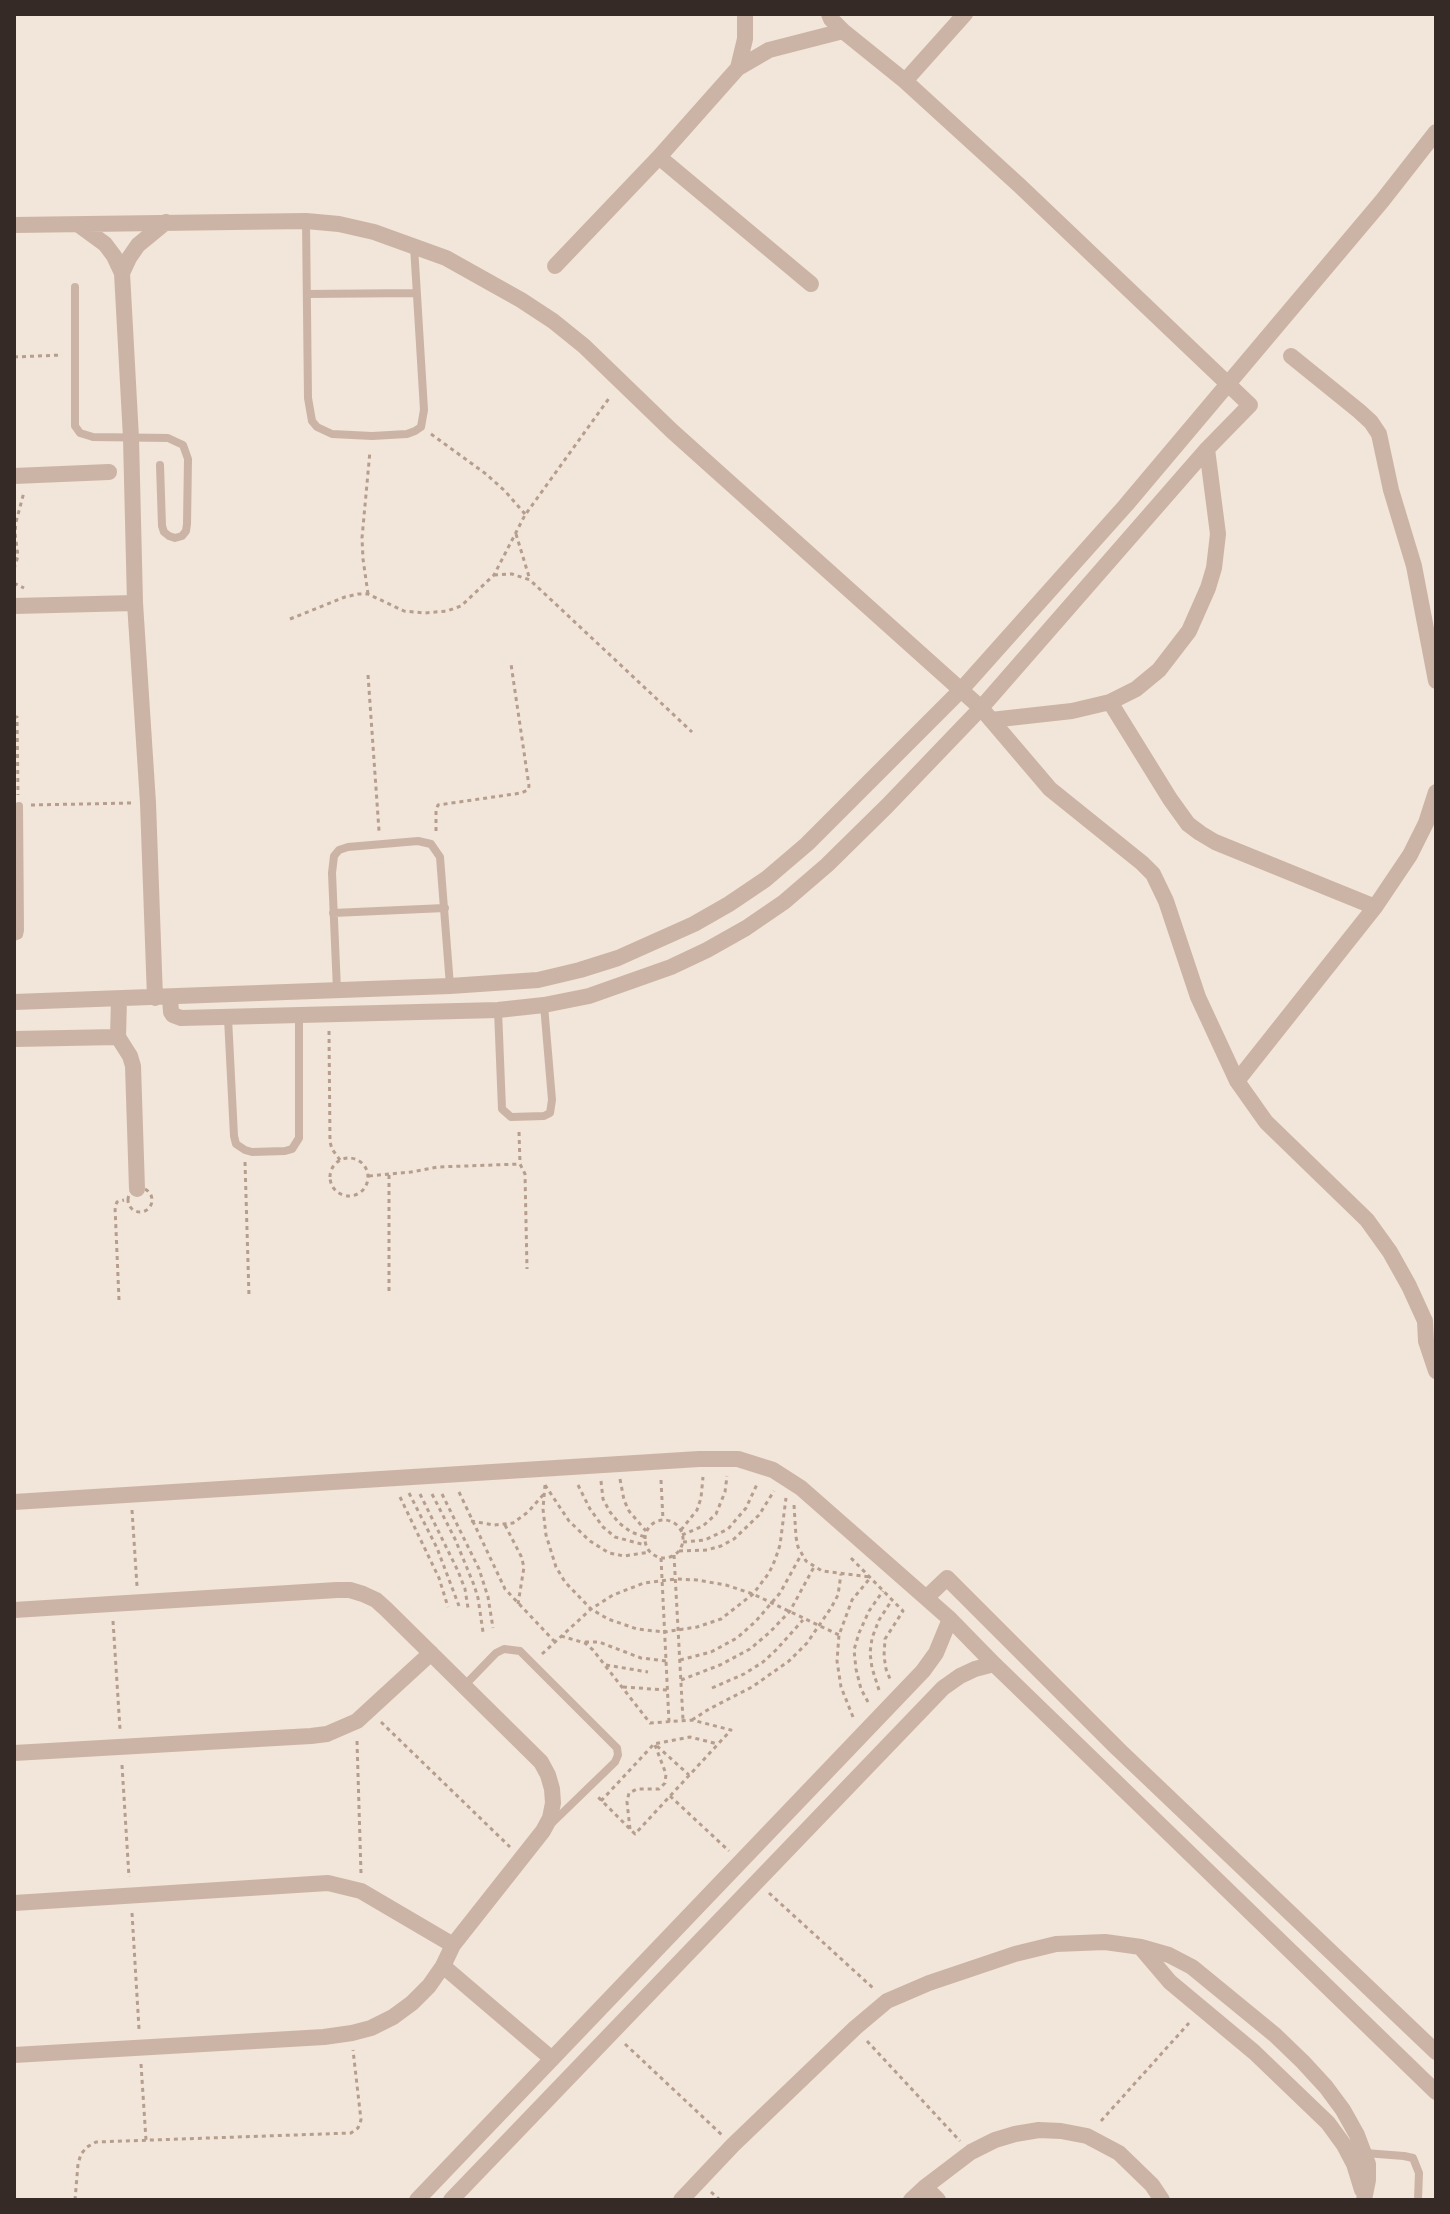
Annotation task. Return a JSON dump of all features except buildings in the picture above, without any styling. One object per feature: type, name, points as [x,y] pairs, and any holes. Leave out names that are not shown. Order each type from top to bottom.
[{"type":"street","points":[[738,68],[745,39],[745,14]]},
{"type":"street","points":[[905,81],[965,14]]},
{"type":"street","points":[[77,224],[105,244],[122,273],[131,438],[135,603],[162,998],[177,1017],[498,1010],[544,1005],[589,996],[660,972],[746,928],[784,902],[827,865],[986,714],[1207,449],[1250,405],[905,81],[829,19],[738,68],[555,266]]},
{"type":"street","points":[[14,1002],[337,991],[538,980],[618,958],[660,941],[718,911],[766,879],[807,844],[960,691],[1126,505],[1382,201],[1436,132]]},
{"type":"street","points":[[659,157],[811,284]]},
{"type":"street","points":[[14,225],[306,221],[351,227],[414,246],[466,269],[553,321],[986,714],[1050,789],[1153,874],[1166,901],[1198,997],[1237,1081],[1266,1122],[1367,1220],[1390,1252],[1425,1321],[1426,1341],[1436,1371]]},
{"type":"street","points":[[122,273],[138,245],[166,222]]},
{"type":"street","points":[[1291,356],[1359,411],[1379,434],[1391,490],[1414,566],[1436,681]]},
{"type":"street","points":[[986,714],[1072,711],[1110,702],[1136,689],[1159,670],[1189,631],[1214,568],[1218,534],[1207,449]]},
{"type":"street","points":[[22,476],[109,472]]},
{"type":"street","points":[[14,606],[135,603]]},
{"type":"street","points":[[1110,702],[1188,824],[1215,842],[1375,907]]},
{"type":"street","points":[[1237,1081],[1375,907],[1410,855],[1426,823],[1436,792]]},
{"type":"street","points":[[119,999],[118,1037],[133,1066],[132,1194]]},
{"type":"street","points":[[14,1039],[118,1037]]},
{"type":"street","points":[[14,1502],[451,1475],[545,1477],[569,1467],[699,1459],[738,1459],[764,1466],[817,1501],[950,1619],[1436,2092]]},
{"type":"street","points":[[926,1598],[947,1578],[1118,1749],[1436,2052]]},
{"type":"street","points":[[14,1610],[350,1590],[376,1600],[541,1762],[548,1775],[553,1803],[543,1831],[453,1945],[429,1986],[393,2017],[371,2028],[324,2037],[14,2055]]},
{"type":"street","points":[[417,2200],[923,1671],[936,1653],[950,1619]]},
{"type":"street","points":[[14,1753],[311,1736],[343,1729],[363,1716],[431,1653]]},
{"type":"street","points":[[451,2200],[943,1688],[960,1676],[994,1664]]},
{"type":"street","points":[[923,1671],[943,1688]]},
{"type":"street","points":[[14,1903],[328,1883],[361,1891],[453,1945]]},
{"type":"street","points":[[681,2200],[733,2145],[887,2001],[1015,1954],[1056,1944],[1105,1942],[1169,1955],[1192,1967],[1275,2035],[1326,2087],[1357,2135],[1368,2164],[1364,2200]]},
{"type":"street","points":[[1141,1947],[1170,1982],[1254,2052],[1328,2123],[1354,2164],[1364,2200]]},
{"type":"street","points":[[443,1966],[552,2059]]},
{"type":"street","points":[[911,2200],[971,2152],[995,2140],[1039,2130],[1087,2136],[1119,2153],[1152,2185],[1162,2200]]},
{"type":"street","points":[[925,2187],[938,2200]]},
{"type":"lane","points":[[306,221],[308,398],[312,421],[332,434],[407,434],[421,427],[424,410],[414,246]]},
{"type":"lane","points":[[75,287],[75,426],[80,433],[93,437],[168,438],[178,441],[186,450],[188,459],[187,524],[182,536],[175,538],[164,532],[162,526],[160,465]]},
{"type":"lane","points":[[307,294],[417,293]]},
{"type":"lane","points":[[14,937],[19,935],[20,930],[19,806]]},
{"type":"lane","points":[[337,991],[334,856],[348,847],[425,841],[437,851],[442,865],[450,986]]},
{"type":"lane","points":[[333,913],[445,908]]},
{"type":"lane","points":[[498,1010],[502,1109],[511,1117],[544,1116],[550,1113],[552,1107],[544,1005]]},
{"type":"lane","points":[[228,1018],[236,1144],[245,1150],[285,1151],[297,1144],[299,1132],[299,1016]]},
{"type":"lane","points":[[464,1686],[496,1653],[504,1649],[520,1651],[617,1748],[615,1762],[543,1831]]},
{"type":"lane","points":[[1364,2152],[1413,2158],[1419,2173],[1418,2200]]},
{"type":"path","points":[[14,357],[75,354]]},
{"type":"path","points":[[290,619],[345,597],[368,594],[404,611],[425,613],[461,606],[494,575],[525,515],[622,381]]},
{"type":"path","points":[[421,427],[486,474],[525,515]]},
{"type":"path","points":[[368,594],[362,538],[372,436]]},
{"type":"path","points":[[14,569],[18,556],[15,533],[22,476]]},
{"type":"path","points":[[516,534],[530,580]]},
{"type":"path","points":[[494,575],[512,574],[530,580],[692,732]]},
{"type":"path","points":[[437,851],[435,817],[438,805],[528,790],[511,664]]},
{"type":"path","points":[[368,675],[380,844]]},
{"type":"path","points":[[14,717],[17,717],[19,806],[148,803]]},
{"type":"path","points":[[329,1015],[330,1142],[340,1160]]},
{"type":"path","points":[[518,1117],[520,1164],[525,1174],[527,1269]]},
{"type":"path","points":[[245,1150],[249,1296]]},
{"type":"path","points":[[340,1160],[362,1162],[369,1176],[364,1190],[351,1197],[337,1192],[330,1179],[334,1164],[340,1160]]},
{"type":"path","points":[[369,1176],[438,1167],[520,1164]]},
{"type":"path","points":[[389,1174],[389,1295]]},
{"type":"path","points":[[119,1300],[115,1207],[117,1202],[132,1194]]},
{"type":"path","points":[[681,1532],[701,1498],[703,1472],[699,1459]]},
{"type":"path","points":[[681,1532],[703,1526],[716,1514],[725,1492],[726,1459]]},
{"type":"path","points":[[660,1461],[663,1520]]},
{"type":"path","points":[[620,1464],[620,1487],[624,1500],[646,1534]]},
{"type":"path","points":[[601,1465],[603,1499],[610,1512],[631,1532],[646,1534]]},
{"type":"path","points":[[683,1542],[716,1536],[737,1521],[753,1494],[764,1466]]},
{"type":"path","points":[[569,1467],[590,1509],[615,1537],[645,1545],[661,1558],[679,1551],[683,1542],[681,1532],[670,1521],[657,1522],[646,1534],[645,1545]]},
{"type":"path","points":[[451,1475],[509,1596],[555,1642]]},
{"type":"path","points":[[412,1477],[459,1606]]},
{"type":"path","points":[[412,1477],[415,1531],[439,1578],[448,1607]]},
{"type":"path","points":[[412,1477],[458,1571],[468,1608]]},
{"type":"path","points":[[412,1477],[465,1537],[488,1597],[493,1628]]},
{"type":"path","points":[[412,1477],[455,1539],[474,1585],[483,1632]]},
{"type":"path","points":[[545,1477],[546,1535],[556,1567],[575,1595],[608,1619],[629,1627],[664,1632],[721,1619],[753,1594],[769,1573],[780,1545],[786,1498],[785,1477]]},
{"type":"path","points":[[545,1477],[569,1521],[599,1547],[624,1556],[650,1552]]},
{"type":"path","points":[[679,1551],[707,1550],[734,1539],[759,1515],[785,1477]]},
{"type":"path","points":[[131,1494],[138,1602]]},
{"type":"path","points":[[471,1521],[505,1525],[519,1519],[544,1494]]},
{"type":"path","points":[[786,1498],[803,1512]]},
{"type":"path","points":[[794,1505],[796,1537],[801,1555],[822,1571],[871,1577]]},
{"type":"path","points":[[505,1525],[524,1567],[518,1604]]},
{"type":"path","points":[[674,1555],[683,1720]]},
{"type":"path","points":[[680,1660],[711,1652],[737,1638],[773,1603],[801,1555]]},
{"type":"path","points":[[661,1558],[669,1722]]},
{"type":"path","points":[[851,1558],[903,1611],[885,1639],[888,1708]]},
{"type":"path","points":[[681,1680],[750,1649],[790,1611],[814,1567]]},
{"type":"path","points":[[692,1720],[773,1673],[807,1643],[838,1595],[841,1574]]},
{"type":"path","points":[[863,1734],[849,1712],[837,1661],[839,1635],[852,1600],[871,1577]]},
{"type":"path","points":[[532,1663],[591,1609],[627,1588],[662,1580],[697,1580],[726,1585],[753,1594],[839,1635]]},
{"type":"path","points":[[883,1591],[869,1611],[854,1650],[861,1689],[888,1708]]},
{"type":"path","points":[[888,1708],[875,1684],[870,1653],[879,1620],[892,1600]]},
{"type":"path","points":[[112,1604],[146,2140]]},
{"type":"path","points":[[712,1688],[763,1662],[805,1619]]},
{"type":"path","points":[[561,1636],[585,1643],[599,1642],[641,1658],[666,1661]]},
{"type":"path","points":[[585,1643],[606,1665],[650,1723],[692,1720],[731,1730],[635,1834],[588,1788]]},
{"type":"path","points":[[606,1665],[648,1672]]},
{"type":"path","points":[[623,1687],[668,1690]]},
{"type":"path","points":[[363,1716],[522,1858]]},
{"type":"path","points":[[361,1891],[363,1716]]},
{"type":"path","points":[[601,1801],[654,1744],[690,1737],[718,1744]]},
{"type":"path","points":[[654,1744],[689,1775]]},
{"type":"path","points":[[630,1829],[629,1793],[637,1789],[659,1789],[665,1783],[666,1774],[654,1744]]},
{"type":"path","points":[[670,1796],[740,1862]]},
{"type":"path","points":[[757,1882],[887,2001]]},
{"type":"path","points":[[1087,2136],[1202,2009]]},
{"type":"path","points":[[855,2028],[971,2152]]},
{"type":"path","points":[[612,2032],[733,2145]]},
{"type":"path","points":[[75,2200],[81,2154],[96,2142],[351,2133],[358,2128],[361,2120],[352,2033]]}]
